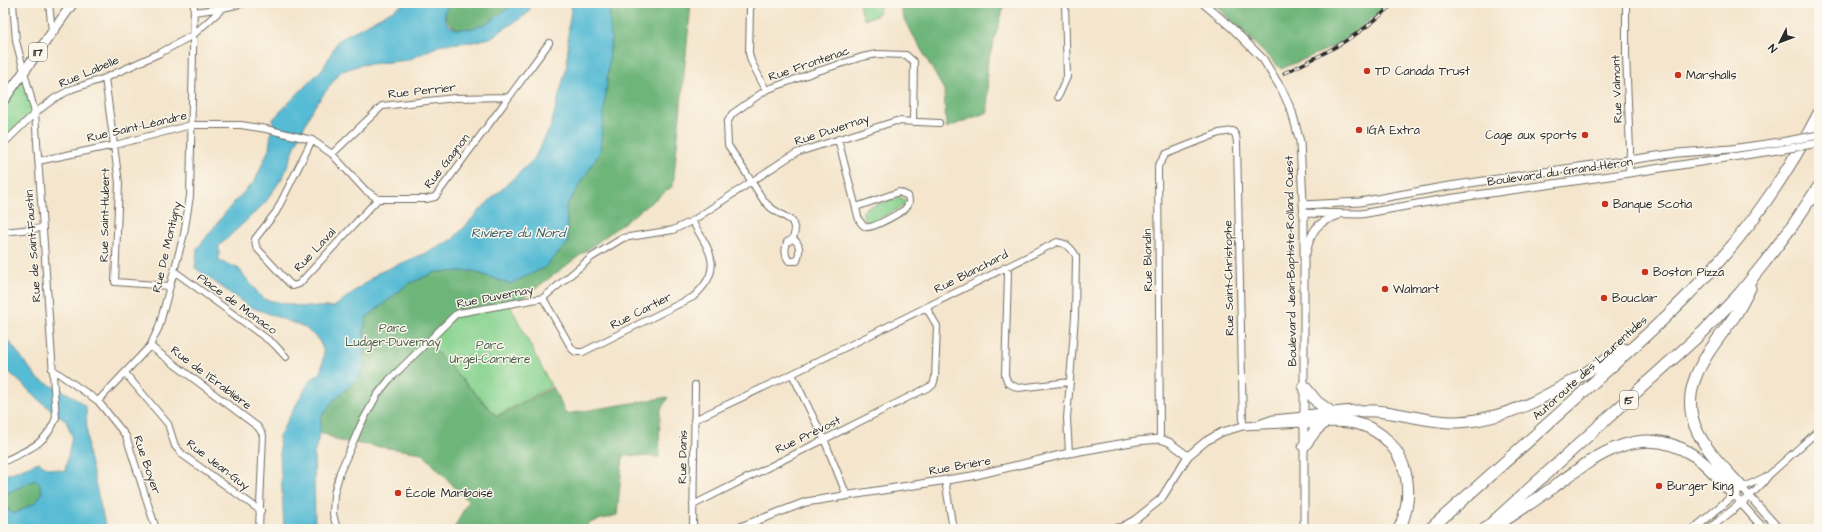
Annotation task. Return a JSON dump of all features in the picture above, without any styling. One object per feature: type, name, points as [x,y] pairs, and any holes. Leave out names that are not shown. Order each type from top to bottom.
[{"type":"highway","name":"Autoroute des Laurentides","points":[[1430,529],[1646,336],[1690,293],[1740,237],[1783,176],[1819,113]]},
{"type":"highway","name":"15","points":[[1485,529],[1688,346],[1729,305],[1765,262],[1793,225],[1819,186]]},
{"type":"highway","points":[[1742,496],[1698,433],[1692,412],[1691,396],[1696,376],[1703,361],[1734,316],[1765,262]]},
{"type":"highway","points":[[1303,419],[1374,411],[1449,422],[1491,417],[1524,407],[1551,394],[1646,336]]},
{"type":"highway","points":[[1304,386],[1328,417],[1366,426],[1380,434],[1397,453],[1405,468],[1409,489],[1407,507],[1399,529]]},
{"type":"highway","points":[[1304,446],[1328,417]]},
{"type":"highway","points":[[1492,529],[1596,457],[1615,448],[1635,442],[1663,443],[1689,452],[1742,496]]},
{"type":"main road","name":"117","points":[[3,101],[73,3]]},
{"type":"street","name":"Rue de Saint-Faustin","points":[[3,462],[40,443],[51,431],[56,418],[35,113],[16,41],[13,3]]},
{"type":"street","points":[[49,3],[52,32]]},
{"type":"street","name":"Rue De Montigny","points":[[98,401],[150,346],[159,327],[184,234],[190,196],[194,3]]},
{"type":"street","points":[[194,12],[223,8],[244,3]]},
{"type":"street","points":[[754,3],[750,8],[749,53],[751,61],[766,90]]},
{"type":"street","points":[[1058,97],[1067,77],[1065,3]]},
{"type":"street","name":"Boulevard Jean-Baptiste-Rolland Ouest","points":[[1203,3],[1232,28],[1262,59],[1282,90],[1292,112],[1300,142],[1303,204],[1304,529]]},
{"type":"street","name":"Rue Valmont","points":[[1626,3],[1630,160],[1629,173]]},
{"type":"street","name":"Rue Labelle","points":[[3,144],[35,113],[55,98],[72,89],[105,78],[160,53],[193,35],[223,8]]},
{"type":"street","name":"Rue Gagnon","points":[[378,199],[426,199],[435,197],[549,43]]},
{"type":"street","name":"Rue Frontenac","points":[[793,239],[795,230],[792,221],[771,208],[758,193],[728,145],[727,123],[732,114],[766,90],[812,72],[877,54],[906,55],[914,62],[913,122]]},
{"type":"street","name":"Rue Saint-Hubert","points":[[105,78],[119,182],[114,282],[170,286]]},
{"type":"street","name":"Rue Perrier","points":[[332,154],[382,106],[455,98],[510,97]]},
{"type":"street","name":"Rue Duvernay","points":[[337,529],[334,514],[334,494],[340,472],[361,424],[377,395],[389,380],[455,315],[459,313],[543,298],[592,257],[623,238],[673,230],[692,221],[789,157],[838,139],[896,122],[938,123]]},
{"type":"street","name":"Rue Saint-Léandre","points":[[38,161],[115,145],[191,125],[241,125],[309,139]]},
{"type":"street","name":"Rue Saint-Christophe","points":[[1232,131],[1236,136],[1237,143],[1243,426]]},
{"type":"street","name":"Rue Blondin","points":[[1160,439],[1158,166],[1166,154],[1219,133],[1232,131]]},
{"type":"street","name":"Boulevard du Grand-Héron","points":[[1303,204],[1360,202],[1454,185],[1678,153],[1731,149],[1819,135]]},
{"type":"street","points":[[309,139],[332,154],[365,190],[378,199]]},
{"type":"street","name":"Rue Laval","points":[[309,139],[276,212],[255,239],[256,247],[289,283],[293,286],[299,284],[378,199]]},
{"type":"street","points":[[838,139],[859,220],[862,225],[867,228],[873,227],[904,210],[909,205],[910,201],[908,196],[899,192],[856,207]]},
{"type":"street","name":"Boulevard du Grand-Héron","points":[[1303,214],[1361,214],[1434,201],[1629,173],[1819,143]]},
{"type":"street","points":[[1303,259],[1313,231],[1324,222],[1343,214]]},
{"type":"street","name":"Rue Cartier","points":[[543,298],[572,349],[576,352],[583,352],[692,297],[702,288],[709,277],[712,264],[710,252],[692,221]]},
{"type":"street","points":[[3,232],[42,228]]},
{"type":"street","name":"Rue Blanchard","points":[[694,420],[792,374],[1057,242],[1065,244],[1072,249],[1076,256],[1074,317],[1067,418],[1069,453]]},
{"type":"street","points":[[1006,267],[1008,273],[1005,375],[1008,384],[1018,388],[1070,382]]},
{"type":"street","name":"Place de Monaco","points":[[174,271],[274,344],[286,357]]},
{"type":"street","name":"Rue Prévost","points":[[693,505],[933,385],[935,378],[937,326],[926,307]]},
{"type":"street","name":"Rue de l'Érablière","points":[[150,346],[258,427],[263,435],[261,512]]},
{"type":"street","name":"Rue Boyer","points":[[52,369],[98,401],[126,436],[156,529]]},
{"type":"street","name":"Rue Jean-Guy","points":[[125,373],[168,424],[175,446],[183,455],[261,512]]},
{"type":"street","points":[[792,374],[824,439],[847,496]]},
{"type":"street","name":"Rue Danis","points":[[692,529],[695,385]]},
{"type":"street","points":[[1112,529],[1122,527],[1135,520],[1161,499],[1188,456],[1206,441],[1222,432],[1243,426],[1273,426],[1303,419]]},
{"type":"street","points":[[1694,529],[1742,496],[1769,475],[1819,430]]},
{"type":"street","points":[[1160,439],[1169,442],[1188,456]]},
{"type":"street","name":"Rue Brière","points":[[735,529],[806,502],[972,476],[1069,453],[1137,441],[1160,439]]},
{"type":"street","points":[[1709,529],[1742,496],[1762,484],[1769,475]]},
{"type":"street","points":[[945,480],[954,529]]},
{"type":"street","points":[[1742,496],[1764,529]]},
{"type":"street","points":[[1742,496],[1779,529]]},
{"type":"street","points":[[260,529],[261,512]]},
{"type":"green space","points":[[452,3],[515,3],[495,19],[486,24],[476,28],[464,29],[454,27],[446,19],[444,13],[448,6]]},
{"type":"green space","name":"Parc Ludger-Duvernay","points":[[609,3],[691,3],[673,186],[516,303],[459,313],[427,342],[497,417],[553,387],[566,414],[668,397],[660,412],[659,457],[623,455],[617,515],[588,523],[585,529],[454,529],[468,501],[422,453],[340,441],[320,432],[321,417],[333,401],[359,378],[366,318],[408,284],[436,272],[472,271],[510,284],[568,243],[566,207],[600,152],[611,39]]},
{"type":"green space","points":[[859,3],[880,3],[880,8],[876,16],[864,19]]},
{"type":"green space","points":[[899,3],[1005,3],[987,65],[988,112],[946,128],[944,90],[904,19]]},
{"type":"green space","points":[[1213,3],[1391,3],[1340,44],[1281,69]]},
{"type":"green space","points":[[24,72],[35,113],[3,142],[3,103]]},
{"type":"green space","points":[[900,197],[905,200],[905,204],[902,207],[872,222],[867,222],[863,218],[863,211],[866,208]]},
{"type":"green space","name":"Parc Urgel-Carrière","points":[[510,305],[551,386],[497,416],[427,342],[364,330]]},
{"type":"green space","points":[[35,480],[40,484],[42,493],[37,502],[13,514],[8,509],[3,511],[3,495]]},
{"type":"water","name":"Rivière du Nord","points":[[406,3],[452,3],[448,6],[444,13],[446,21],[450,26],[456,29],[474,28],[489,22],[515,3],[533,3],[527,14],[490,38],[473,42],[443,44],[408,60],[360,65],[340,72],[312,110],[296,144],[284,175],[265,203],[219,246],[219,261],[238,268],[263,299],[303,307],[334,307],[378,273],[431,251],[452,240],[486,204],[534,159],[551,126],[567,65],[569,24],[572,3],[609,3],[611,39],[600,152],[566,207],[568,243],[544,268],[510,284],[472,271],[436,272],[408,284],[366,318],[364,330],[364,367],[359,378],[333,401],[321,417],[320,432],[314,454],[315,529],[284,529],[279,436],[310,380],[321,373],[324,352],[319,340],[304,327],[248,306],[195,268],[197,249],[234,202],[255,181],[269,149],[273,119],[324,67],[338,40]]},
{"type":"water","points":[[3,337],[8,340],[38,379],[71,395],[86,407],[88,452],[106,529],[3,529],[3,511],[7,509],[14,514],[36,502],[42,493],[40,484],[35,480],[3,495],[3,476],[39,462],[48,468],[65,471],[72,436],[66,421],[40,401],[3,366]]},
{"type":"railway","points":[[1284,73],[1314,59],[1342,43],[1369,25],[1394,3]]},
{"type":"place","name":"TD Canada Trust","points":[[1367,71]]},
{"type":"place","name":"Marshalls","points":[[1678,75]]},
{"type":"place","name":"IGA Extra","points":[[1359,130]]},
{"type":"place","name":"Cage aux sports","points":[[1585,135]]},
{"type":"place","name":"Banque Scotia","points":[[1605,204]]},
{"type":"place","name":"Boston Pizza","points":[[1645,272]]},
{"type":"place","name":"Walmart","points":[[1385,289]]},
{"type":"place","name":"Bouclair","points":[[1604,298]]},
{"type":"place","name":"Burger King","points":[[1659,486]]},
{"type":"place","name":"École Mariboisé","points":[[398,493]]}]
